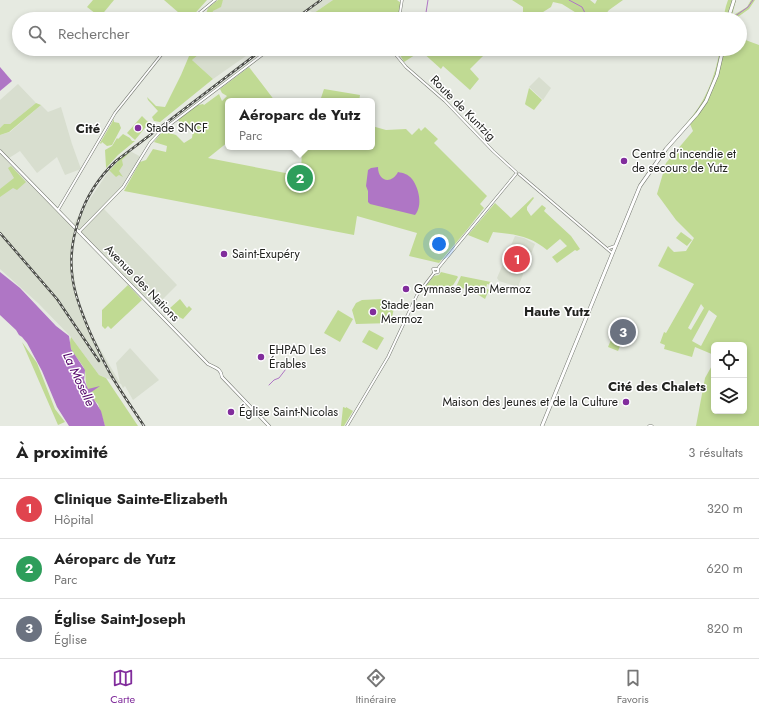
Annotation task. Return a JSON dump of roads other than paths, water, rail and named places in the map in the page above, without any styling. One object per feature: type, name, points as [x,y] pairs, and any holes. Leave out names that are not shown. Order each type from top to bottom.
[{"type":"main road","points":[[730,12],[734,0]]},
{"type":"main road","points":[[542,426],[640,186],[666,149],[697,114],[706,101],[717,75],[721,56]]},
{"type":"main road","name":"Avenue des Nations","points":[[0,151],[208,364],[220,370],[222,377],[269,426]]},
{"type":"street","points":[[200,12],[215,0]]},
{"type":"street","points":[[400,12],[402,0]]},
{"type":"street","points":[[58,210],[115,113],[160,56]]},
{"type":"street","points":[[79,232],[123,187],[150,143],[160,132],[261,56]]},
{"type":"street","name":"Route de Kuntzig","points":[[398,56],[406,67],[445,101],[493,151],[517,173],[613,252]]},
{"type":"street","points":[[347,426],[388,357],[417,295],[434,273],[437,273],[438,269],[517,173]]},
{"type":"street","points":[[607,247],[616,246]]},
{"type":"water","points":[[0,67],[12,81],[0,91]]},
{"type":"water","points":[[378,167],[380,176],[385,180],[392,179],[398,172],[404,173],[412,179],[417,187],[419,197],[419,207],[415,215],[370,204],[368,202],[368,191],[366,186],[368,170]]},
{"type":"water","name":"La Moselle","points":[[0,272],[20,288],[56,326],[69,336],[71,349],[85,370],[84,380],[88,389],[100,386],[90,393],[101,411],[105,426],[69,426],[57,407],[42,371],[27,343],[0,315]]},
{"type":"waterway","points":[[426,12],[428,0]]},
{"type":"waterway","points":[[569,0],[582,7],[584,12]]},
{"type":"waterway","points":[[741,12],[748,7],[753,0]]},
{"type":"waterway","points":[[269,385],[274,380],[279,378],[289,365],[299,366]]},
{"type":"railway","points":[[305,12],[321,0]]},
{"type":"railway","points":[[144,426],[106,366],[86,324],[76,295],[71,266],[74,236],[79,219],[85,203],[94,188],[116,161],[254,56]]},
{"type":"railway","points":[[0,233],[57,299],[99,361]]},
{"type":"place","name":"Stade SNCF","points":[[138,128]]},
{"type":"place","name":"Centre d’incendie et de secours de Yutz","points":[[624,161]]},
{"type":"place","name":"Aéroparc de Yutz","points":[[300,178]]},
{"type":"place","name":"Saint-Exupéry","points":[[224,254]]},
{"type":"place","name":"Clinique Sainte-Elizabeth","points":[[517,259]]},
{"type":"place","name":"Gymnase Jean Mermoz","points":[[406,289]]},
{"type":"place","name":"Stade Jean Mermoz","points":[[373,312]]},
{"type":"place","name":"Église Saint-Joseph","points":[[623,332]]},
{"type":"place","name":"EHPAD Les Érables","points":[[261,357]]},
{"type":"place","name":"Maison des Jeunes et de la Culture","points":[[626,402]]},
{"type":"place","name":"Église Saint-Nicolas","points":[[231,412]]},
{"type":"district","name":"Cité","points":[[88,128]]},
{"type":"district","name":"Haute Yutz","points":[[557,311]]},
{"type":"district","name":"Cité des Chalets","points":[[657,386]]}]
